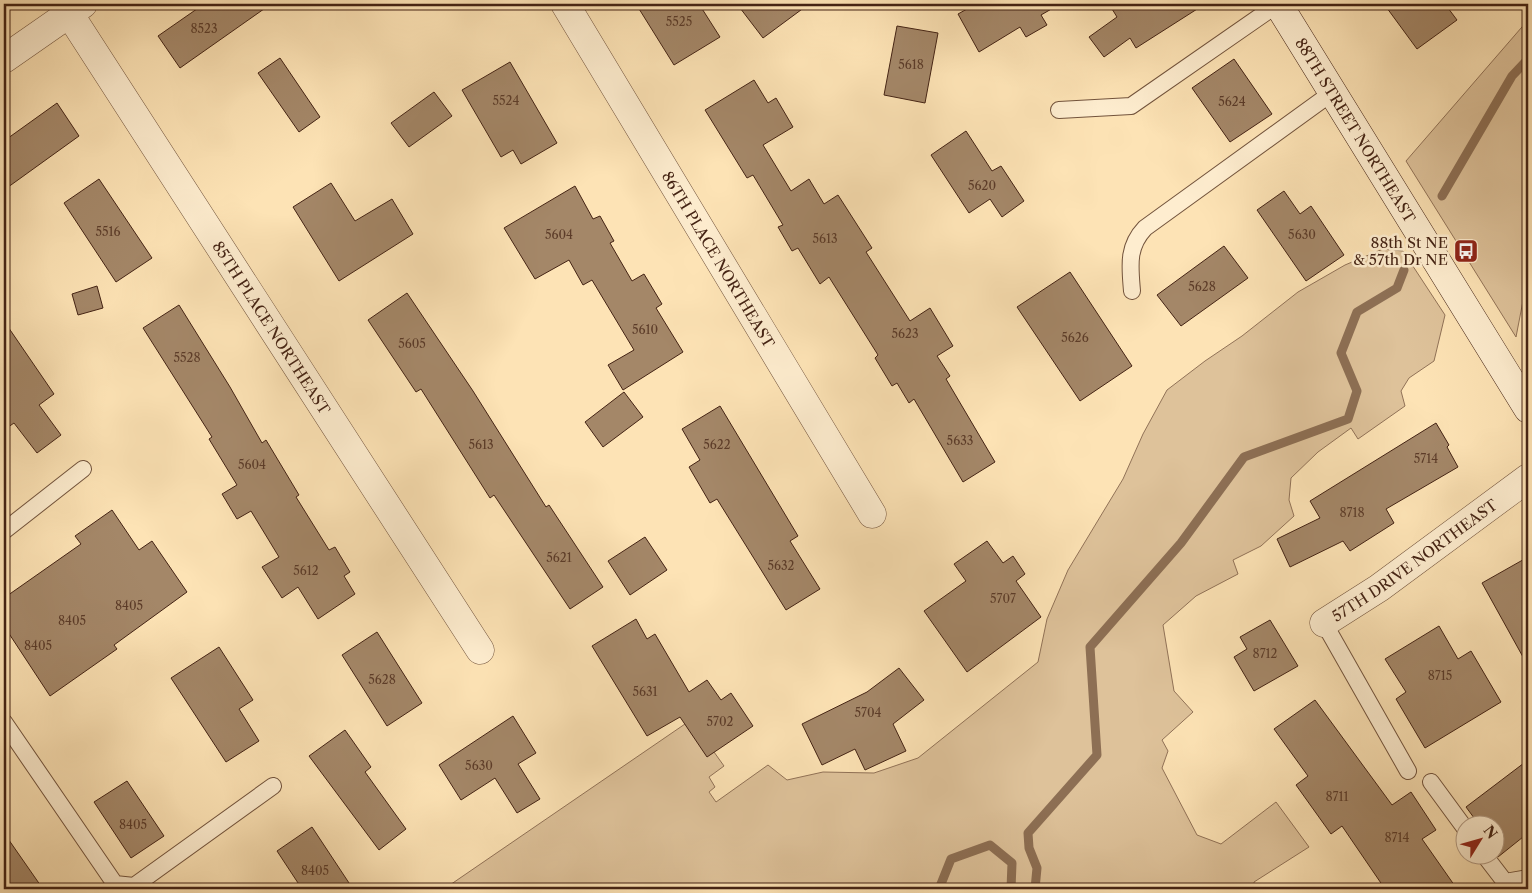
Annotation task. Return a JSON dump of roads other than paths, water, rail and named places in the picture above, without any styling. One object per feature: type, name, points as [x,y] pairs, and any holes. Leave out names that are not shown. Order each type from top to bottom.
[{"type":"street","name":"86TH PLACE NORTHEAST","points":[[566,4],[872,514]]},
{"type":"street","name":"88TH STREET NORTHEAST","points":[[1278,4],[1528,409]]},
{"type":"street","points":[[4,59],[72,7]]},
{"type":"street","name":"85TH PLACE NORTHEAST","points":[[72,7],[480,650]]},
{"type":"street","name":"57TH DRIVE NORTHEAST","points":[[1324,623],[1379,588],[1528,478]]},
{"type":"lane","points":[[1059,110],[1131,106],[1278,4]]},
{"type":"lane","points":[[1132,291],[1129,264],[1135,238],[1145,228],[1333,92]]},
{"type":"lane","points":[[4,531],[83,469]]},
{"type":"lane","points":[[1324,623],[1408,771]]},
{"type":"lane","points":[[4,722],[115,887],[134,886],[273,786]]},
{"type":"lane","points":[[1431,782],[1456,816]]},
{"type":"lane","points":[[1493,866],[1505,882],[1528,878]]},
{"type":"waterway","points":[[1442,196],[1512,76],[1528,59]]},
{"type":"waterway","points":[[1035,889],[1037,868],[1029,848],[1028,833],[1097,755],[1090,647],[1181,543],[1244,457],[1348,419],[1357,391],[1341,353],[1357,312],[1397,288],[1404,270]]},
{"type":"waterway","points":[[939,889],[951,859],[990,845],[1012,863],[1011,889]]},
{"type":"place","name":"88th St NE & 57th Dr NE","points":[[1466,251]]}]
